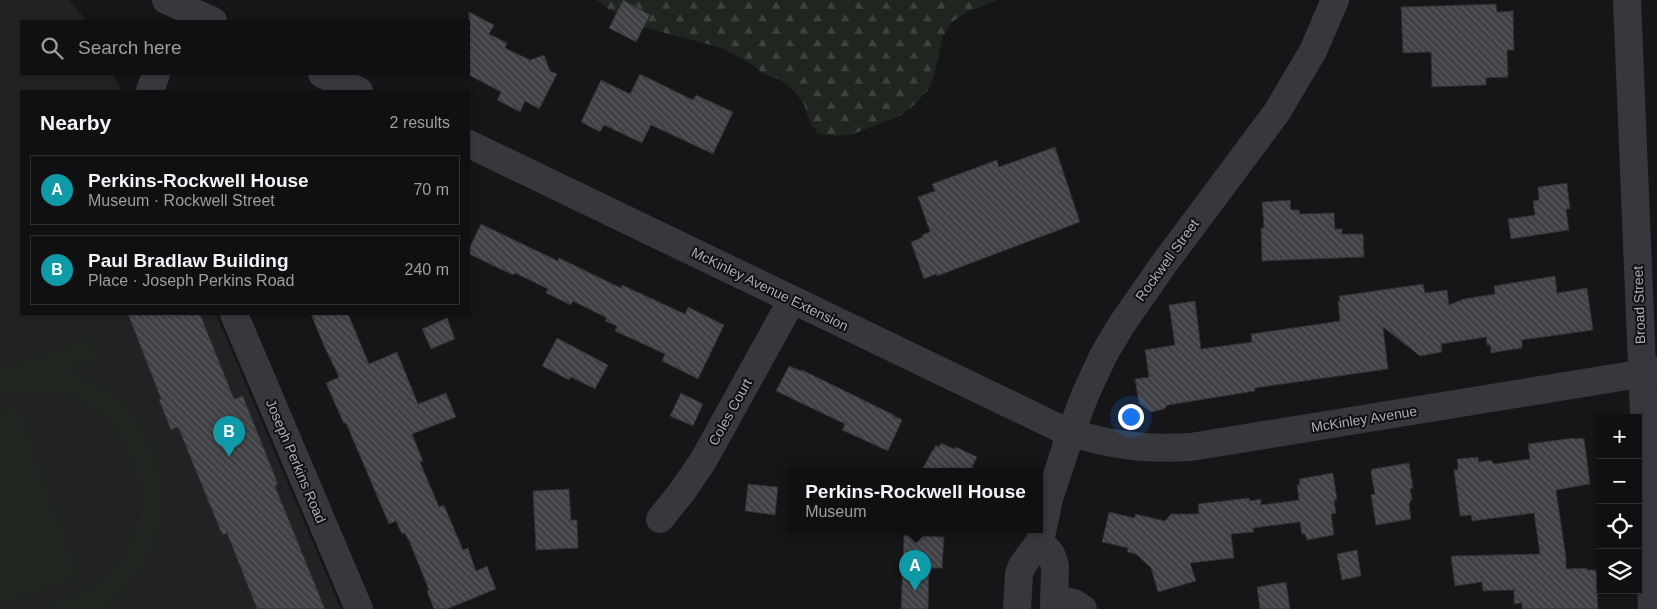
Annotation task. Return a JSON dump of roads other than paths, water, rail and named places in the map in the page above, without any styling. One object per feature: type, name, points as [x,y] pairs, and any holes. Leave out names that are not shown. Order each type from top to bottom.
[{"type":"street","points":[[166,0],[206,20]]},
{"type":"street","name":"Rockwell Street","points":[[1043,527],[1049,499],[1071,432],[1096,371],[1122,324],[1163,265],[1276,112],[1313,51],[1335,0]]},
{"type":"street","name":"Broad Street","points":[[1627,0],[1649,372],[1652,609]]},
{"type":"street","points":[[150,90],[156,75]]},
{"type":"street","points":[[324,75],[357,90]]},
{"type":"street","name":"McKinley Avenue Extension","points":[[470,144],[1071,432]]},
{"type":"street","name":"Coles Court","points":[[660,519],[681,494],[703,461],[792,300]]},
{"type":"street","name":"Joseph Perkins Road","points":[[234,315],[359,609]]},
{"type":"street","name":"McKinley Avenue","points":[[1071,432],[1110,444],[1136,448],[1164,449],[1191,447],[1649,372]]},
{"type":"street","name":"Rockwell Street","points":[[1017,609],[1018,574],[1040,541],[1042,533]]},
{"type":"street","points":[[1040,541],[1054,559],[1054,604],[1074,603],[1083,609]]},
{"type":"place","name":"Paul Bradlaw Building","points":[[229,457]]},
{"type":"place","name":"Perkins-Rockwell House","points":[[915,591]]}]
